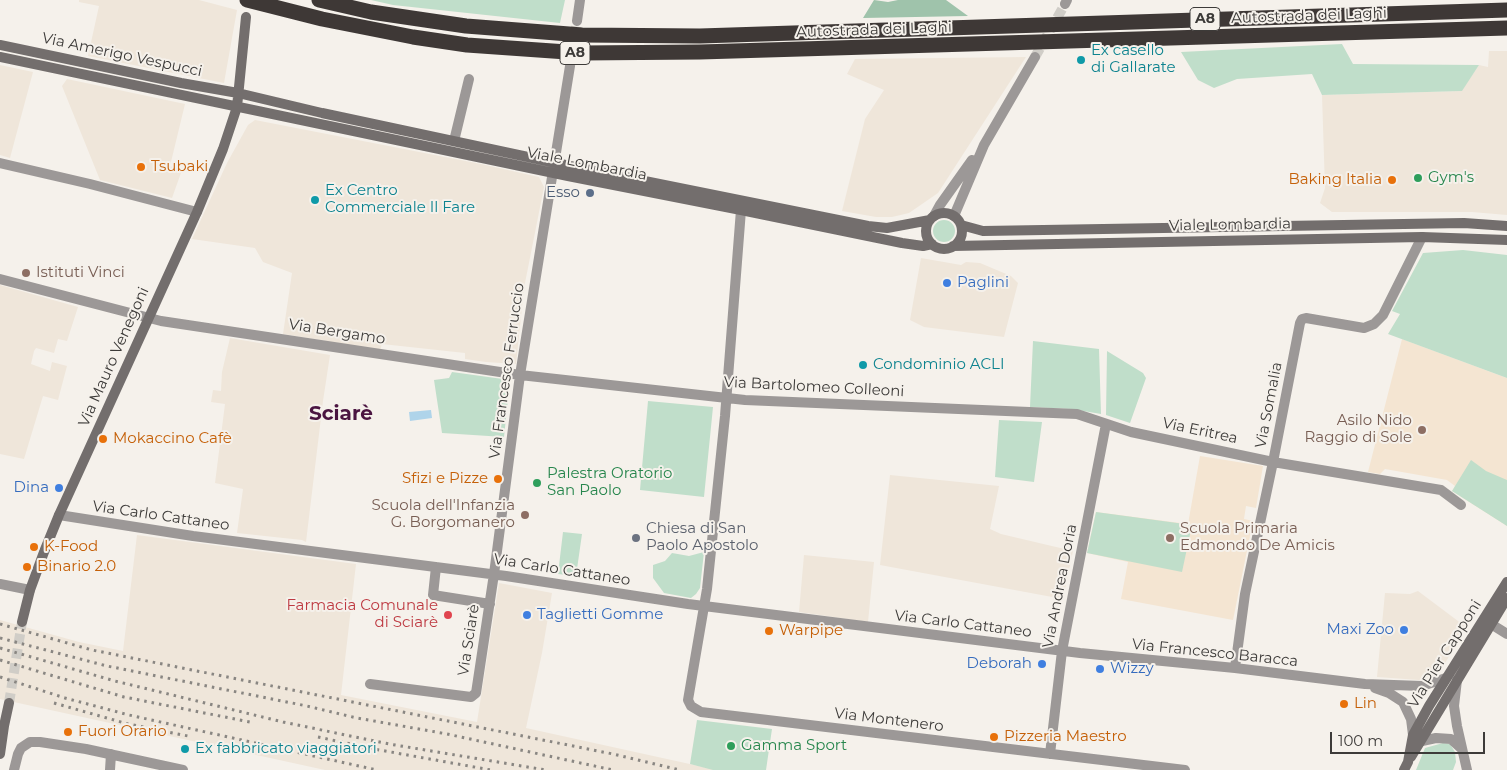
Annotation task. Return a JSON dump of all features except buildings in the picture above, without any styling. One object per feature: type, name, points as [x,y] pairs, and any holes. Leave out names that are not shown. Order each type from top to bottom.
[{"type":"highway","name":"Autostrada dei Laghi","points":[[248,0],[322,19],[413,37],[467,45],[581,53],[700,52],[1507,28]]},
{"type":"highway","name":"Autostrada dei Laghi","points":[[319,0],[371,12],[466,26],[582,35],[700,36],[1507,10]]},
{"type":"main road","name":"Via Mauro Venegoni","points":[[22,622],[30,590],[59,516],[197,212],[223,149],[237,107],[246,16]]},
{"type":"main road","name":"Via Amerigo Vespucci","points":[[0,45],[181,83],[238,92]]},
{"type":"main road","name":"Via Amerigo Vespucci","points":[[0,57],[237,107]]},
{"type":"main road","name":"Viale Lombardia","points":[[238,92],[322,113],[868,226],[886,228],[932,218]]},
{"type":"main road","name":"Viale Lombardia","points":[[237,107],[554,174],[902,243],[923,246],[932,244]]},
{"type":"main road","points":[[941,213],[954,216],[961,225],[961,236],[953,246],[945,248],[932,244],[927,236],[926,228],[932,218],[941,213]]},
{"type":"main road","name":"Viale Lombardia","points":[[961,225],[983,231],[1464,223],[1507,226]]},
{"type":"main road","name":"Viale Lombardia","points":[[953,246],[1422,237],[1507,240]]},
{"type":"main road","name":"Via Pier Capponi","points":[[1406,766],[1446,678],[1507,582]]},
{"type":"main road","name":"Via Pier Capponi","points":[[1418,738],[1458,679],[1507,598]]},
{"type":"main road","points":[[0,754],[9,703]]},
{"type":"street","points":[[577,21],[580,0]]},
{"type":"street","points":[[954,216],[984,145],[1035,57]]},
{"type":"street","name":"Via Francesco Ferruccio","points":[[494,574],[520,375],[570,66]]},
{"type":"street","points":[[454,141],[469,78]]},
{"type":"street","points":[[932,218],[950,189],[984,145]]},
{"type":"street","points":[[0,163],[197,212]]},
{"type":"street","points":[[704,606],[726,398],[741,210]]},
{"type":"street","name":"Via Somalia","points":[[1235,668],[1246,594],[1274,462],[1300,322],[1306,318],[1364,328],[1374,324],[1382,315],[1422,237]]},
{"type":"street","name":"Via Bergamo","points":[[0,279],[149,318],[520,375]]},
{"type":"street","name":"Via Bartolomeo Colleoni","points":[[520,375],[726,398],[1077,414],[1106,424]]},
{"type":"street","name":"Via Eritrea","points":[[1106,424],[1131,432],[1274,462],[1441,490],[1461,505]]},
{"type":"street","name":"Via Andrea Doria","points":[[1050,754],[1062,651],[1106,424]]},
{"type":"street","name":"Via Carlo Cattaneo","points":[[59,516],[193,536],[494,574],[704,606],[1062,651]]},
{"type":"street","points":[[436,567],[433,595],[490,604]]},
{"type":"street","name":"Via Sciarè","points":[[370,684],[471,697],[476,693],[494,574]]},
{"type":"street","points":[[0,584],[30,590]]},
{"type":"street","name":"Via Montenero","points":[[704,606],[688,700],[691,706],[701,712],[1186,770]]},
{"type":"street","points":[[1491,624],[1507,634]]},
{"type":"street","name":"Via Francesco Baracca","points":[[1062,651],[1235,668],[1365,684],[1422,686],[1446,678]]},
{"type":"street","points":[[1458,679],[1454,706],[1466,769]]},
{"type":"street","name":"Via Francesco Baracca","points":[[1365,684],[1389,693],[1403,702],[1418,738]]},
{"type":"street","points":[[1418,738],[1451,739],[1462,749]]},
{"type":"street","points":[[14,770],[19,750],[31,742],[49,742],[183,770]]},
{"type":"street","points":[[110,770],[111,754]]},
{"type":"shaded area","points":[[79,0],[199,0],[237,10],[224,83],[88,56],[99,6],[79,2]]},
{"type":"shaded area","points":[[1489,51],[1507,51],[1507,215],[1472,212],[1332,212],[1320,203],[1325,188],[1322,95],[1461,91],[1479,65],[1488,67]]},
{"type":"shaded area","points":[[1026,57],[938,193],[909,213],[892,217],[876,217],[842,211],[865,119],[884,90],[847,74],[855,59]]},
{"type":"shaded area","points":[[0,65],[33,72],[10,158],[0,155]]},
{"type":"shaded area","points":[[67,79],[185,104],[170,166],[182,170],[172,198],[100,180],[62,86]]},
{"type":"shaded area","points":[[255,120],[539,177],[544,187],[524,288],[516,364],[465,359],[465,353],[382,344],[380,350],[283,334],[292,273],[263,262],[255,248],[192,239],[227,163],[248,125]]},
{"type":"shaded area","points":[[921,258],[961,265],[966,262],[980,263],[1011,276],[1018,283],[1004,337],[924,327],[910,320]]},
{"type":"shaded area","points":[[0,285],[78,307],[67,341],[58,339],[54,353],[36,348],[34,351],[31,364],[50,371],[52,362],[67,366],[58,400],[43,396],[24,459],[0,454]]},
{"type":"shaded area","points":[[230,338],[330,355],[306,542],[237,533],[243,489],[215,483],[225,404],[211,402],[213,390],[221,391],[222,372]]},
{"type":"shaded area","name":"Asilo Nido Raggio di Sole","points":[[1402,339],[1507,378],[1507,526],[1452,491],[1455,486],[1447,480],[1385,469],[1380,474],[1368,472]]},
{"type":"shaded area","name":"Scuola Primaria Edmondo De Amicis","points":[[1200,456],[1263,466],[1256,508],[1246,506],[1244,519],[1253,521],[1233,620],[1121,599],[1128,562],[1087,553],[1096,512],[1188,524]]},
{"type":"shaded area","points":[[890,475],[999,486],[990,529],[1001,534],[1073,551],[1063,599],[880,565]]},
{"type":"shaded area","points":[[137,535],[356,564],[341,695],[477,722],[499,583],[552,593],[542,653],[526,728],[717,770],[325,770],[0,699],[0,620],[79,642],[123,651]]},
{"type":"shaded area","points":[[804,555],[874,562],[868,622],[799,612]]},
{"type":"shaded area","points":[[1418,591],[1466,627],[1444,665],[1433,675],[1419,680],[1377,677],[1385,593],[1410,594]]},
{"type":"green space","points":[[371,0],[565,0],[560,23],[393,5]]},
{"type":"green space","points":[[874,0],[888,2],[898,0],[946,0],[968,16],[863,18]]},
{"type":"green space","points":[[1342,44],[1353,64],[1479,65],[1462,91],[1322,95],[1312,74],[1237,79],[1214,88],[1198,80],[1181,52]]},
{"type":"green space","points":[[944,220],[952,223],[955,231],[952,239],[944,242],[936,239],[933,231],[936,223]]},
{"type":"green space","points":[[1463,250],[1507,255],[1507,378],[1388,334],[1400,314],[1392,311],[1423,253]]},
{"type":"green space","points":[[1033,341],[1099,349],[1101,414],[1072,409],[1030,407]]},
{"type":"green space","points":[[1107,351],[1143,373],[1146,378],[1130,423],[1106,415]]},
{"type":"green space","points":[[452,372],[510,380],[504,437],[442,433],[434,380],[449,378]]},
{"type":"green space","points":[[648,401],[713,407],[704,497],[640,490]]},
{"type":"green space","points":[[999,420],[1042,422],[1034,482],[995,477]]},
{"type":"green space","points":[[1471,460],[1486,471],[1507,480],[1507,526],[1452,491]]},
{"type":"green space","points":[[1096,512],[1192,525],[1182,572],[1087,553]]},
{"type":"green space","points":[[563,532],[582,534],[576,576],[558,574]]},
{"type":"green space","points":[[704,552],[700,588],[696,594],[691,598],[664,593],[653,578],[653,565],[665,561],[672,553],[689,556]]},
{"type":"green space","name":"Gamma Sport","points":[[697,720],[772,729],[766,770],[713,770],[690,764]]},
{"type":"green space","points":[[1443,743],[1450,744],[1455,752],[1456,762],[1453,770],[1416,770],[1425,748]]},
{"type":"water","points":[[431,410],[432,418],[410,421],[409,412]]},
{"type":"tunnel","points":[[1035,57],[1065,4]]},
{"type":"tunnel","points":[[570,66],[577,21]]},
{"type":"tunnel","points":[[9,703],[22,622]]},
{"type":"railway","points":[[0,624],[92,650],[613,754],[680,770]]},
{"type":"railway","points":[[0,638],[107,666],[307,706],[357,718],[447,734],[613,770]]},
{"type":"railway","points":[[0,648],[115,681],[283,722],[389,744],[546,770]]},
{"type":"railway","points":[[0,660],[124,697],[250,722]]},
{"type":"railway","points":[[0,677],[65,698],[129,715],[377,770]]},
{"type":"railway","points":[[54,703],[128,724],[188,736]]},
{"type":"railway","points":[[318,737],[491,770]]},
{"type":"place","name":"Ex casello di Gallarate","points":[[1081,60]]},
{"type":"place","name":"Tsubaki","points":[[141,167]]},
{"type":"place","name":"Gym's","points":[[1418,178]]},
{"type":"place","name":"Baking Italia","points":[[1392,180]]},
{"type":"place","name":"Esso","points":[[590,193]]},
{"type":"place","name":"Ex Centro Commerciale Il Fare","points":[[315,200]]},
{"type":"place","name":"Istituti Vinci","points":[[26,273]]},
{"type":"place","name":"Paglini","points":[[947,283]]},
{"type":"place","name":"Condominio ACLI","points":[[863,365]]},
{"type":"place","name":"Asilo Nido Raggio di Sole","points":[[1422,430]]},
{"type":"place","name":"Mokaccino Cafè","points":[[103,439]]},
{"type":"place","name":"Sfizi e Pizze","points":[[498,479]]},
{"type":"place","name":"Palestra Oratorio San Paolo","points":[[537,483]]},
{"type":"place","name":"Dina","points":[[59,488]]},
{"type":"place","name":"Scuola dell'Infanzia G. Borgomanero","points":[[525,515]]},
{"type":"place","name":"Chiesa di San Paolo Apostolo","points":[[636,538]]},
{"type":"place","name":"Scuola Primaria Edmondo De Amicis","points":[[1170,538]]},
{"type":"place","name":"K-Food","points":[[34,547]]},
{"type":"place","name":"Binario 2.0","points":[[27,567]]},
{"type":"place","name":"Farmacia Comunale di Sciarè","points":[[448,615]]},
{"type":"place","name":"Taglietti Gomme","points":[[527,615]]},
{"type":"place","name":"Maxi Zoo","points":[[1404,630]]},
{"type":"place","name":"Warpipe","points":[[769,631]]},
{"type":"place","name":"Deborah","points":[[1042,664]]},
{"type":"place","name":"Wizzy","points":[[1100,669]]},
{"type":"place","name":"Lin","points":[[1344,704]]},
{"type":"place","name":"Fuori Orario","points":[[68,732]]},
{"type":"place","name":"Pizzeria Maestro","points":[[994,737]]},
{"type":"place","name":"Gamma Sport","points":[[731,746]]},
{"type":"place","name":"Ex fabbricato viaggiatori","points":[[185,749]]},
{"type":"district","name":"Sciarè","points":[[341,414]]}]
